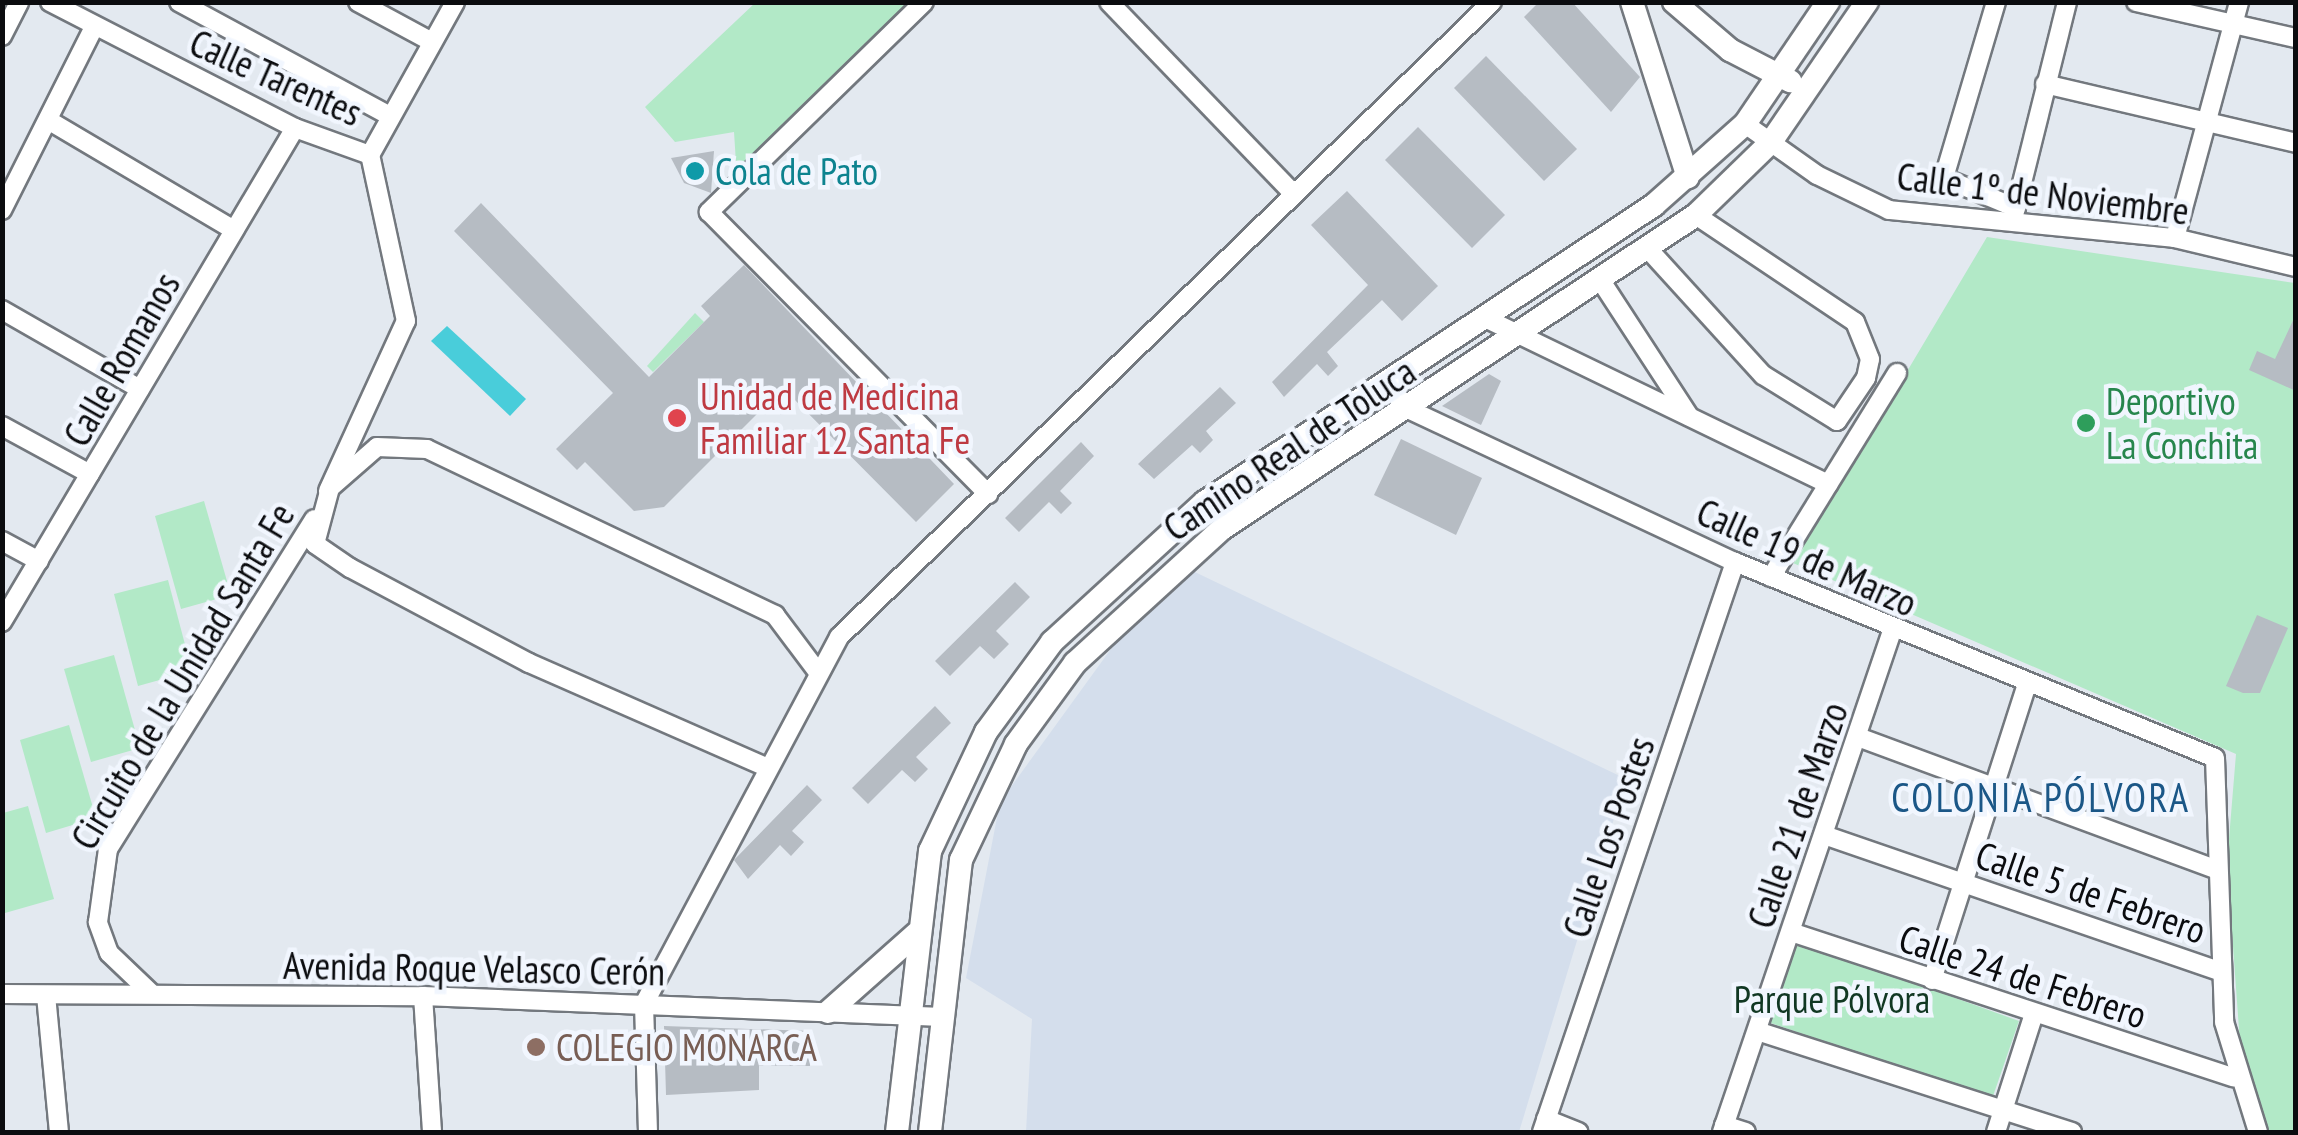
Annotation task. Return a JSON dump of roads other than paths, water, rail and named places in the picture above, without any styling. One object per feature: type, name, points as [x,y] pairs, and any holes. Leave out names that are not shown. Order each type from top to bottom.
[{"type":"main road","points":[[1632,2],[1688,178]]},
{"type":"main road","points":[[1674,2],[1779,76],[1810,92]]},
{"type":"main road","name":"Camino Real de Toluca","points":[[897,1132],[917,933],[930,851],[954,787],[1017,685],[1112,580],[1205,502],[1490,320],[1688,178],[1745,124],[1828,2]]},
{"type":"main road","name":"Camino Real de Toluca","points":[[930,1132],[961,860],[983,801],[1043,704],[1134,604],[1223,528],[1602,284],[1696,215],[1770,142],[1810,92],[1867,2]]},
{"type":"main road","points":[[1654,205],[1672,234]]},
{"type":"main road","points":[[1017,685],[1043,704]]},
{"type":"main road","points":[[828,1012],[917,933]]},
{"type":"street","points":[[2,36],[18,2]]},
{"type":"street","name":"Calle Tarentes","points":[[50,2],[295,128],[370,155]]},
{"type":"street","points":[[179,2],[388,115]]},
{"type":"street","points":[[358,2],[432,42]]},
{"type":"street","points":[[370,155],[388,115],[456,2]]},
{"type":"street","points":[[924,2],[709,212],[988,494]]},
{"type":"street","points":[[1110,2],[1292,191]]},
{"type":"street","points":[[648,1132],[644,1004],[817,672],[853,622],[988,494],[1292,191],[1492,2]]},
{"type":"street","points":[[1996,2],[1944,178],[2014,216],[2067,2]]},
{"type":"street","points":[[2136,2],[2296,38]]},
{"type":"street","points":[[2175,238],[2239,2]]},
{"type":"street","points":[[2,210],[94,27]]},
{"type":"street","points":[[2045,84],[2296,143]]},
{"type":"street","points":[[48,120],[234,230]]},
{"type":"street","name":"Calle 1º de Noviembre","points":[[1745,124],[1890,210],[2014,216],[2175,238],[2296,267]]},
{"type":"street","name":"Calle Romanos","points":[[2,622],[295,128]]},
{"type":"street","name":"Circuito de la Unidad Santa Fe","points":[[152,994],[109,953],[98,922],[108,849],[330,488],[406,321],[370,155]]},
{"type":"street","points":[[1650,250],[1763,375],[1824,420],[1842,416],[1866,378],[1870,360],[1855,322],[1696,215]]},
{"type":"street","points":[[1602,284],[1689,416]]},
{"type":"street","points":[[2,310],[140,389]]},
{"type":"street","points":[[1490,320],[1829,484]]},
{"type":"street","points":[[1771,577],[1897,373]]},
{"type":"street","name":"Calle 19 de Marzo","points":[[1388,386],[1410,410],[1735,562],[2026,687],[2215,758],[2215,869]]},
{"type":"street","points":[[2,426],[90,474]]},
{"type":"street","points":[[766,768],[528,663],[350,568],[315,544],[330,488],[377,446],[427,448],[775,616],[817,672]]},
{"type":"street","points":[[2,541],[39,561]]},
{"type":"street","name":"Calle Los Postes","points":[[1544,1126],[1735,562]]},
{"type":"street","name":"Calle 21 de Marzo","points":[[1723,1128],[1892,630]]},
{"type":"street","points":[[1932,980],[2026,687]]},
{"type":"street","points":[[1858,737],[1994,784],[2215,869],[2234,1078],[2258,1132]]},
{"type":"street","name":"Calle 5 de Febrero","points":[[1824,835],[2222,972]]},
{"type":"street","name":"Calle 24 de Febrero","points":[[1791,932],[2033,1017],[2234,1078]]},
{"type":"street","name":"Avenida Roque Velasco Cerón","points":[[2,994],[424,996],[943,1017]]},
{"type":"street","points":[[46,996],[59,1132]]},
{"type":"street","points":[[424,996],[432,1132]]},
{"type":"street","points":[[1996,1132],[2033,1017]]},
{"type":"street","points":[[1757,1031],[2072,1132]]},
{"type":"street","points":[[1544,1126],[1580,1132]]},
{"type":"street","points":[[1723,1128],[1746,1132]]},
{"type":"water","points":[[447,326],[526,399],[510,416],[431,341]]},
{"type":"place","name":"Cola de Pato","points":[[695,171]]},
{"type":"place","name":"Unidad de Medicina Familiar 12 Santa Fe","points":[[677,418]]},
{"type":"place","name":"Deportivo La Conchita","points":[[2086,423]]},
{"type":"place","name":"COLEGIO MONARCA","points":[[536,1047]]},
{"type":"district","name":"COLONIA PÓLVORA","points":[[2041,797]]},
{"type":"park label","name":"Parque Pólvora","points":[[1832,999]]}]
